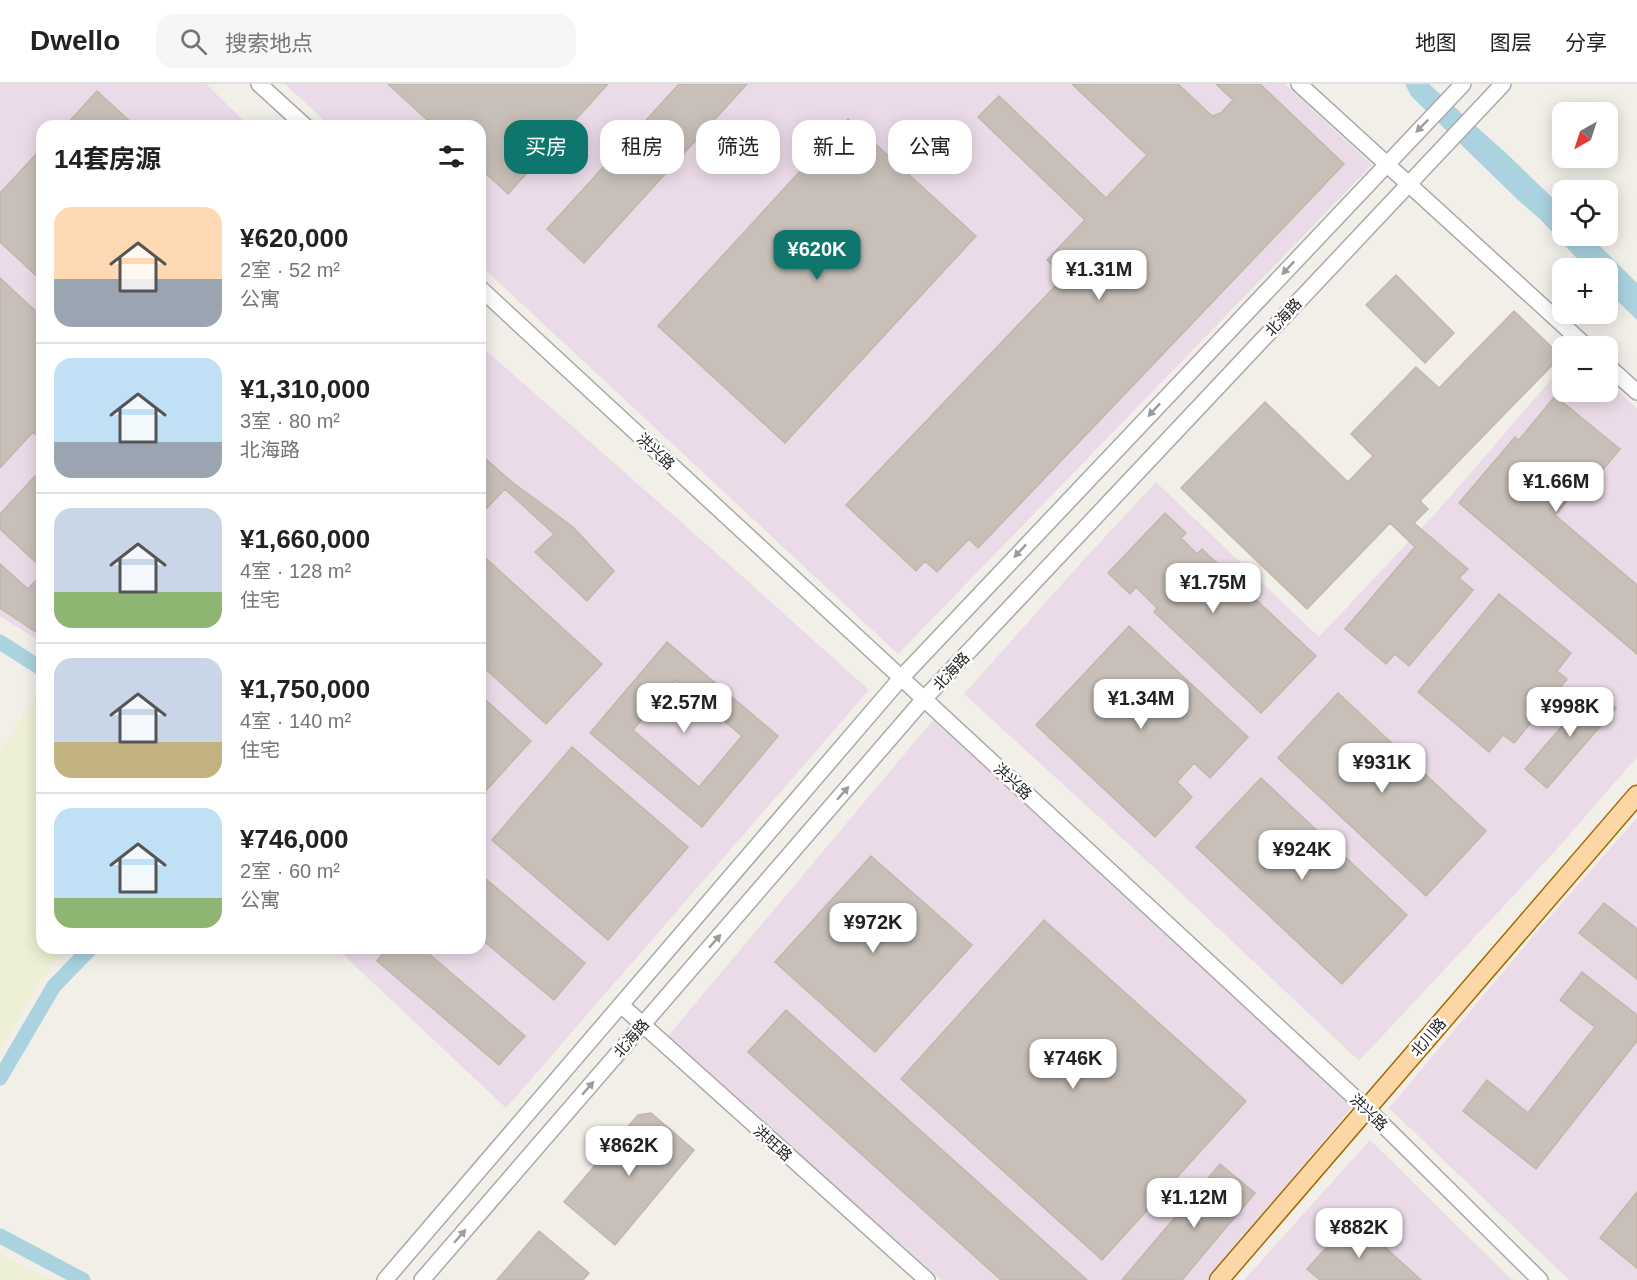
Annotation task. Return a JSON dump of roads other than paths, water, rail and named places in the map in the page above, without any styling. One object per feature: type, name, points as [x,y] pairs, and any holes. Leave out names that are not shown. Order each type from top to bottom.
[{"type":"main road","name":"北川路","points":[[1219,1280],[1637,795]]},
{"type":"street","points":[[259,84],[298,120]]},
{"type":"street","points":[[1299,84],[1575,336]]},
{"type":"street","name":"北海路","points":[[385,1280],[901,678],[1462,84]]},
{"type":"street","name":"北海路","points":[[422,1280],[924,699],[1503,84]]},
{"type":"street","name":"洪兴路","points":[[486,294],[1366,1108],[1540,1280]]},
{"type":"street","points":[[1618,375],[1637,392]]},
{"type":"street","name":"洪旺路","points":[[621,1005],[927,1280]]},
{"type":"water","points":[[1405,84],[1429,84],[1507,154],[1552,197],[1552,232],[1541,220],[1411,96]]},
{"type":"water","points":[[1565,246],[1600,246],[1612,258],[1577,258]]},
{"type":"water","points":[[1618,264],[1637,283],[1637,320],[1618,302]]},
{"type":"waterway","points":[[0,642],[36,665]]},
{"type":"waterway","points":[[0,1078],[54,986],[85,954]]},
{"type":"waterway","points":[[0,1236],[83,1280]]}]
